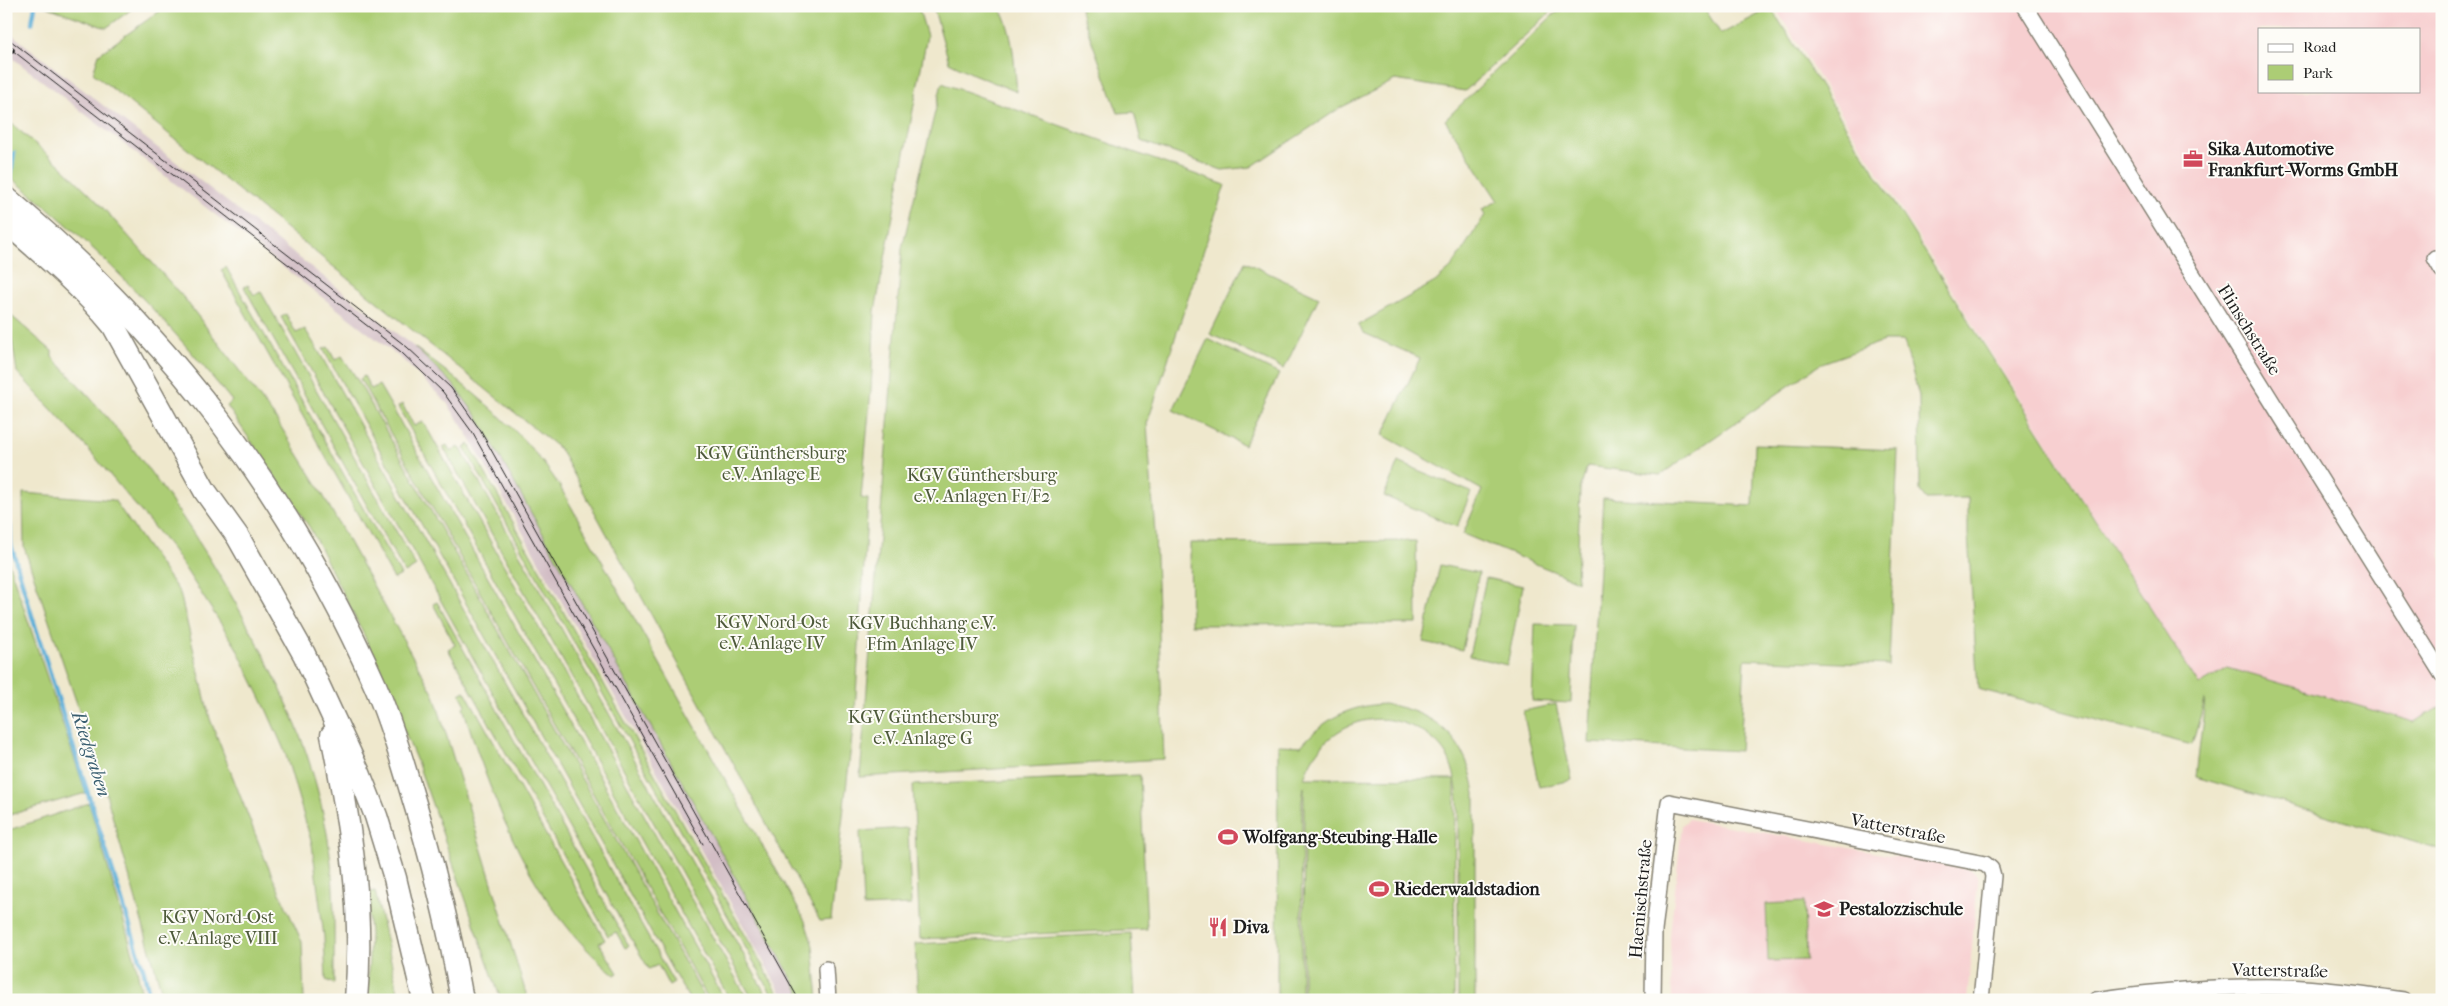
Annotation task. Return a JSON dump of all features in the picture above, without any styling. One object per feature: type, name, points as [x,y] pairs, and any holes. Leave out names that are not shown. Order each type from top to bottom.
[{"type":"highway","points":[[6,198],[52,236],[100,296],[205,491],[238,537],[304,654],[359,773],[376,816],[395,878],[424,1000]]},
{"type":"highway","points":[[6,222],[153,340],[216,414],[275,498],[326,583],[376,686],[394,734],[433,862],[462,1000]]},
{"type":"highway","points":[[324,697],[348,814],[354,858],[359,909],[356,1000]]},
{"type":"street","name":"Flinschstraße","points":[[2025,6],[2442,674]]},
{"type":"street","name":"Haenischstraße","points":[[1653,1000],[1654,931],[1669,802]]},
{"type":"street","name":"Vatterstraße","points":[[1669,802],[1984,864],[1991,869],[1993,876],[1981,1000]]},
{"type":"street","points":[[826,970],[828,1000]]},
{"type":"street","name":"Vatterstraße","points":[[2096,1000],[2165,991],[2282,987],[2403,1000]]},
{"type":"shaded area","points":[[1774,6],[2442,6],[2442,705],[2414,722],[2228,668],[2199,685]]},
{"type":"shaded area","points":[[6,30],[414,347],[452,383],[477,416],[804,1000],[785,1000],[468,435],[447,403],[402,359],[6,53]]},
{"type":"shaded area","name":"Pestalozzischule","points":[[1689,819],[1971,870],[1977,875],[1978,882],[1967,1000],[1672,1000],[1670,936],[1682,825]]},
{"type":"green space","points":[[45,6],[136,6],[106,28]]},
{"type":"green space","points":[[167,6],[918,6],[927,36],[875,311],[871,390],[861,498],[868,499],[855,711],[831,920],[820,921],[560,449],[93,73],[99,54]]},
{"type":"green space","points":[[933,6],[999,6],[1008,27],[1014,59],[1017,92],[949,62]]},
{"type":"green space","points":[[1079,6],[1557,6],[1465,91],[1395,80],[1340,108],[1251,167],[1222,170],[1141,141],[1134,112],[1118,113]]},
{"type":"green space","points":[[1569,6],[1703,6],[1721,34],[1771,8],[2199,685],[2228,668],[2414,722],[2442,705],[2442,850],[2196,777],[2205,700],[2192,745],[1978,689],[1968,535],[1968,498],[1926,499],[1920,491],[1919,396],[1904,341],[1884,341],[1822,363],[1660,475],[1587,466],[1580,490],[1577,581],[1463,534],[1482,490],[1383,435],[1420,358],[1364,333],[1358,325],[1435,282],[1451,268],[1485,215],[1482,209],[1498,201],[1445,120],[1554,14]]},
{"type":"green space","points":[[942,83],[1225,185],[1147,424],[1155,533],[1164,759],[860,777],[902,248]]},
{"type":"green space","points":[[6,119],[59,164],[95,199],[184,298],[274,416],[318,486],[434,695],[528,1000],[501,1000],[418,764],[365,637],[310,528],[227,406],[232,401],[207,370],[126,281],[68,225],[6,174]]},
{"type":"green space","points":[[1245,262],[1319,297],[1284,369],[1210,334]]},
{"type":"green space","points":[[226,267],[401,575],[394,579],[221,270]]},
{"type":"green space","points":[[248,285],[254,295],[261,292],[416,566],[405,573],[244,287]]},
{"type":"green space","points":[[8,313],[52,351],[52,357],[134,450],[205,551],[271,669],[311,766],[324,818],[331,859],[334,921],[334,984],[326,980],[324,937],[312,844],[285,752],[236,647],[173,550],[89,450],[17,372]]},
{"type":"green space","points":[[286,314],[296,333],[305,329],[319,352],[674,983],[669,986],[658,965],[649,969],[637,949],[281,317]]},
{"type":"green space","points":[[1208,339],[1279,374],[1244,445],[1173,410]]},
{"type":"green space","points":[[328,347],[335,360],[342,356],[357,379],[706,1000],[700,1000],[699,997],[690,1000],[679,982],[323,349]]},
{"type":"green space","points":[[414,347],[454,377],[511,427],[544,464],[559,485],[805,921],[813,946],[818,1000],[804,1000],[477,416],[452,383]]},
{"type":"green space","points":[[364,376],[371,389],[379,385],[393,409],[725,1000],[709,1000],[360,379]]},
{"type":"green space","points":[[402,404],[414,426],[422,422],[424,423],[748,1000],[730,1000],[398,407]]},
{"type":"green space","points":[[469,444],[782,1000],[775,1000],[464,447]]},
{"type":"green space","points":[[1755,444],[1898,450],[1889,665],[1745,659],[1740,751],[1589,743],[1603,498],[1753,506]]},
{"type":"green space","points":[[447,445],[451,452],[458,447],[461,449],[769,1000],[753,1000],[443,447]]},
{"type":"green space","points":[[1398,462],[1471,492],[1457,527],[1384,496]]},
{"type":"green space","name":"KGV Nord-Ost e.V. Anlage VIII","points":[[23,493],[114,500],[180,593],[210,719],[267,864],[302,942],[304,1000],[164,1000],[99,769],[24,547]]},
{"type":"green space","points":[[1416,541],[1417,624],[1191,625],[1190,543]]},
{"type":"green space","points":[[6,555],[86,793],[6,816]]},
{"type":"green space","points":[[1440,565],[1479,573],[1462,650],[1423,642]]},
{"type":"green space","points":[[1486,578],[1523,586],[1507,665],[1469,656]]},
{"type":"green space","points":[[437,602],[629,946],[625,948],[616,932],[608,936],[448,649],[455,645],[433,604]]},
{"type":"green space","points":[[1535,624],[1574,625],[1571,703],[1532,701]]},
{"type":"green space","points":[[465,691],[605,940],[599,943],[618,973],[615,975],[586,949],[561,919],[539,887],[520,853],[488,781],[475,744],[463,707],[466,705],[460,694]]},
{"type":"green space","name":"Riederwaldstadion","points":[[1384,704],[1403,708],[1420,714],[1434,722],[1447,732],[1457,744],[1465,758],[1471,775],[1475,794],[1475,1000],[1458,1000],[1458,804],[1455,779],[1454,1000],[1303,1000],[1304,786],[1302,801],[1301,1000],[1277,1000],[1278,745],[1301,746],[1328,721],[1348,711]],"holes":[[[1384,719],[1419,730],[1435,741],[1447,756],[1455,779],[1304,778],[1312,760],[1323,745],[1335,734],[1350,725],[1366,720]]]},
{"type":"green space","points":[[1556,704],[1572,780],[1539,787],[1523,711]]},
{"type":"green space","points":[[1140,775],[1147,929],[920,939],[913,785]]},
{"type":"green space","points":[[89,803],[135,960],[143,1000],[6,1000],[6,831]]},
{"type":"green space","points":[[908,828],[911,905],[863,907],[860,831]]},
{"type":"green space","points":[[375,891],[400,1000],[367,1000],[370,935],[367,893]]},
{"type":"green space","points":[[1804,902],[1806,960],[1768,961],[1766,904]]},
{"type":"green space","points":[[1131,933],[1135,1000],[918,1000],[915,944]]},
{"type":"waterway","name":"Riedgraben","points":[[32,23],[35,6]]},
{"type":"waterway","name":"Riedgraben","points":[[8,193],[14,153]]},
{"type":"waterway","name":"Riedgraben","points":[[6,516],[10,526],[11,545],[32,616],[144,971],[150,1000]]},
{"type":"tram line","points":[[6,37],[407,347],[451,388],[480,430],[799,1000]]},
{"type":"tram line","points":[[12,50],[401,352],[443,392],[472,432],[703,844]]},
{"type":"railway","points":[[6,46],[12,50]]},
{"type":"place","name":"Sika Automotive Frankfurt-Worms GmbH","points":[[2193,159]]},
{"type":"place","name":"Wolfgang-Steubing-Halle","points":[[1228,837]]},
{"type":"place","name":"Riederwaldstadion","points":[[1379,889]]},
{"type":"place","name":"Pestalozzischule","points":[[1824,909]]},
{"type":"place","name":"Diva","points":[[1218,927]]},
{"type":"park label","name":"KGV Günthersburg e.V. Anlage E","points":[[771,463]]},
{"type":"park label","name":"KGV Günthersburg e.V. Anlagen F1/F2","points":[[982,485]]},
{"type":"park label","name":"KGV Nord-Ost e.V. Anlage IV","points":[[772,632]]},
{"type":"park label","name":"KGV Buchhang e.V. Ffm Anlage IV","points":[[922,633]]},
{"type":"park label","name":"KGV Günthersburg e.V. Anlage G","points":[[923,728]]}]
